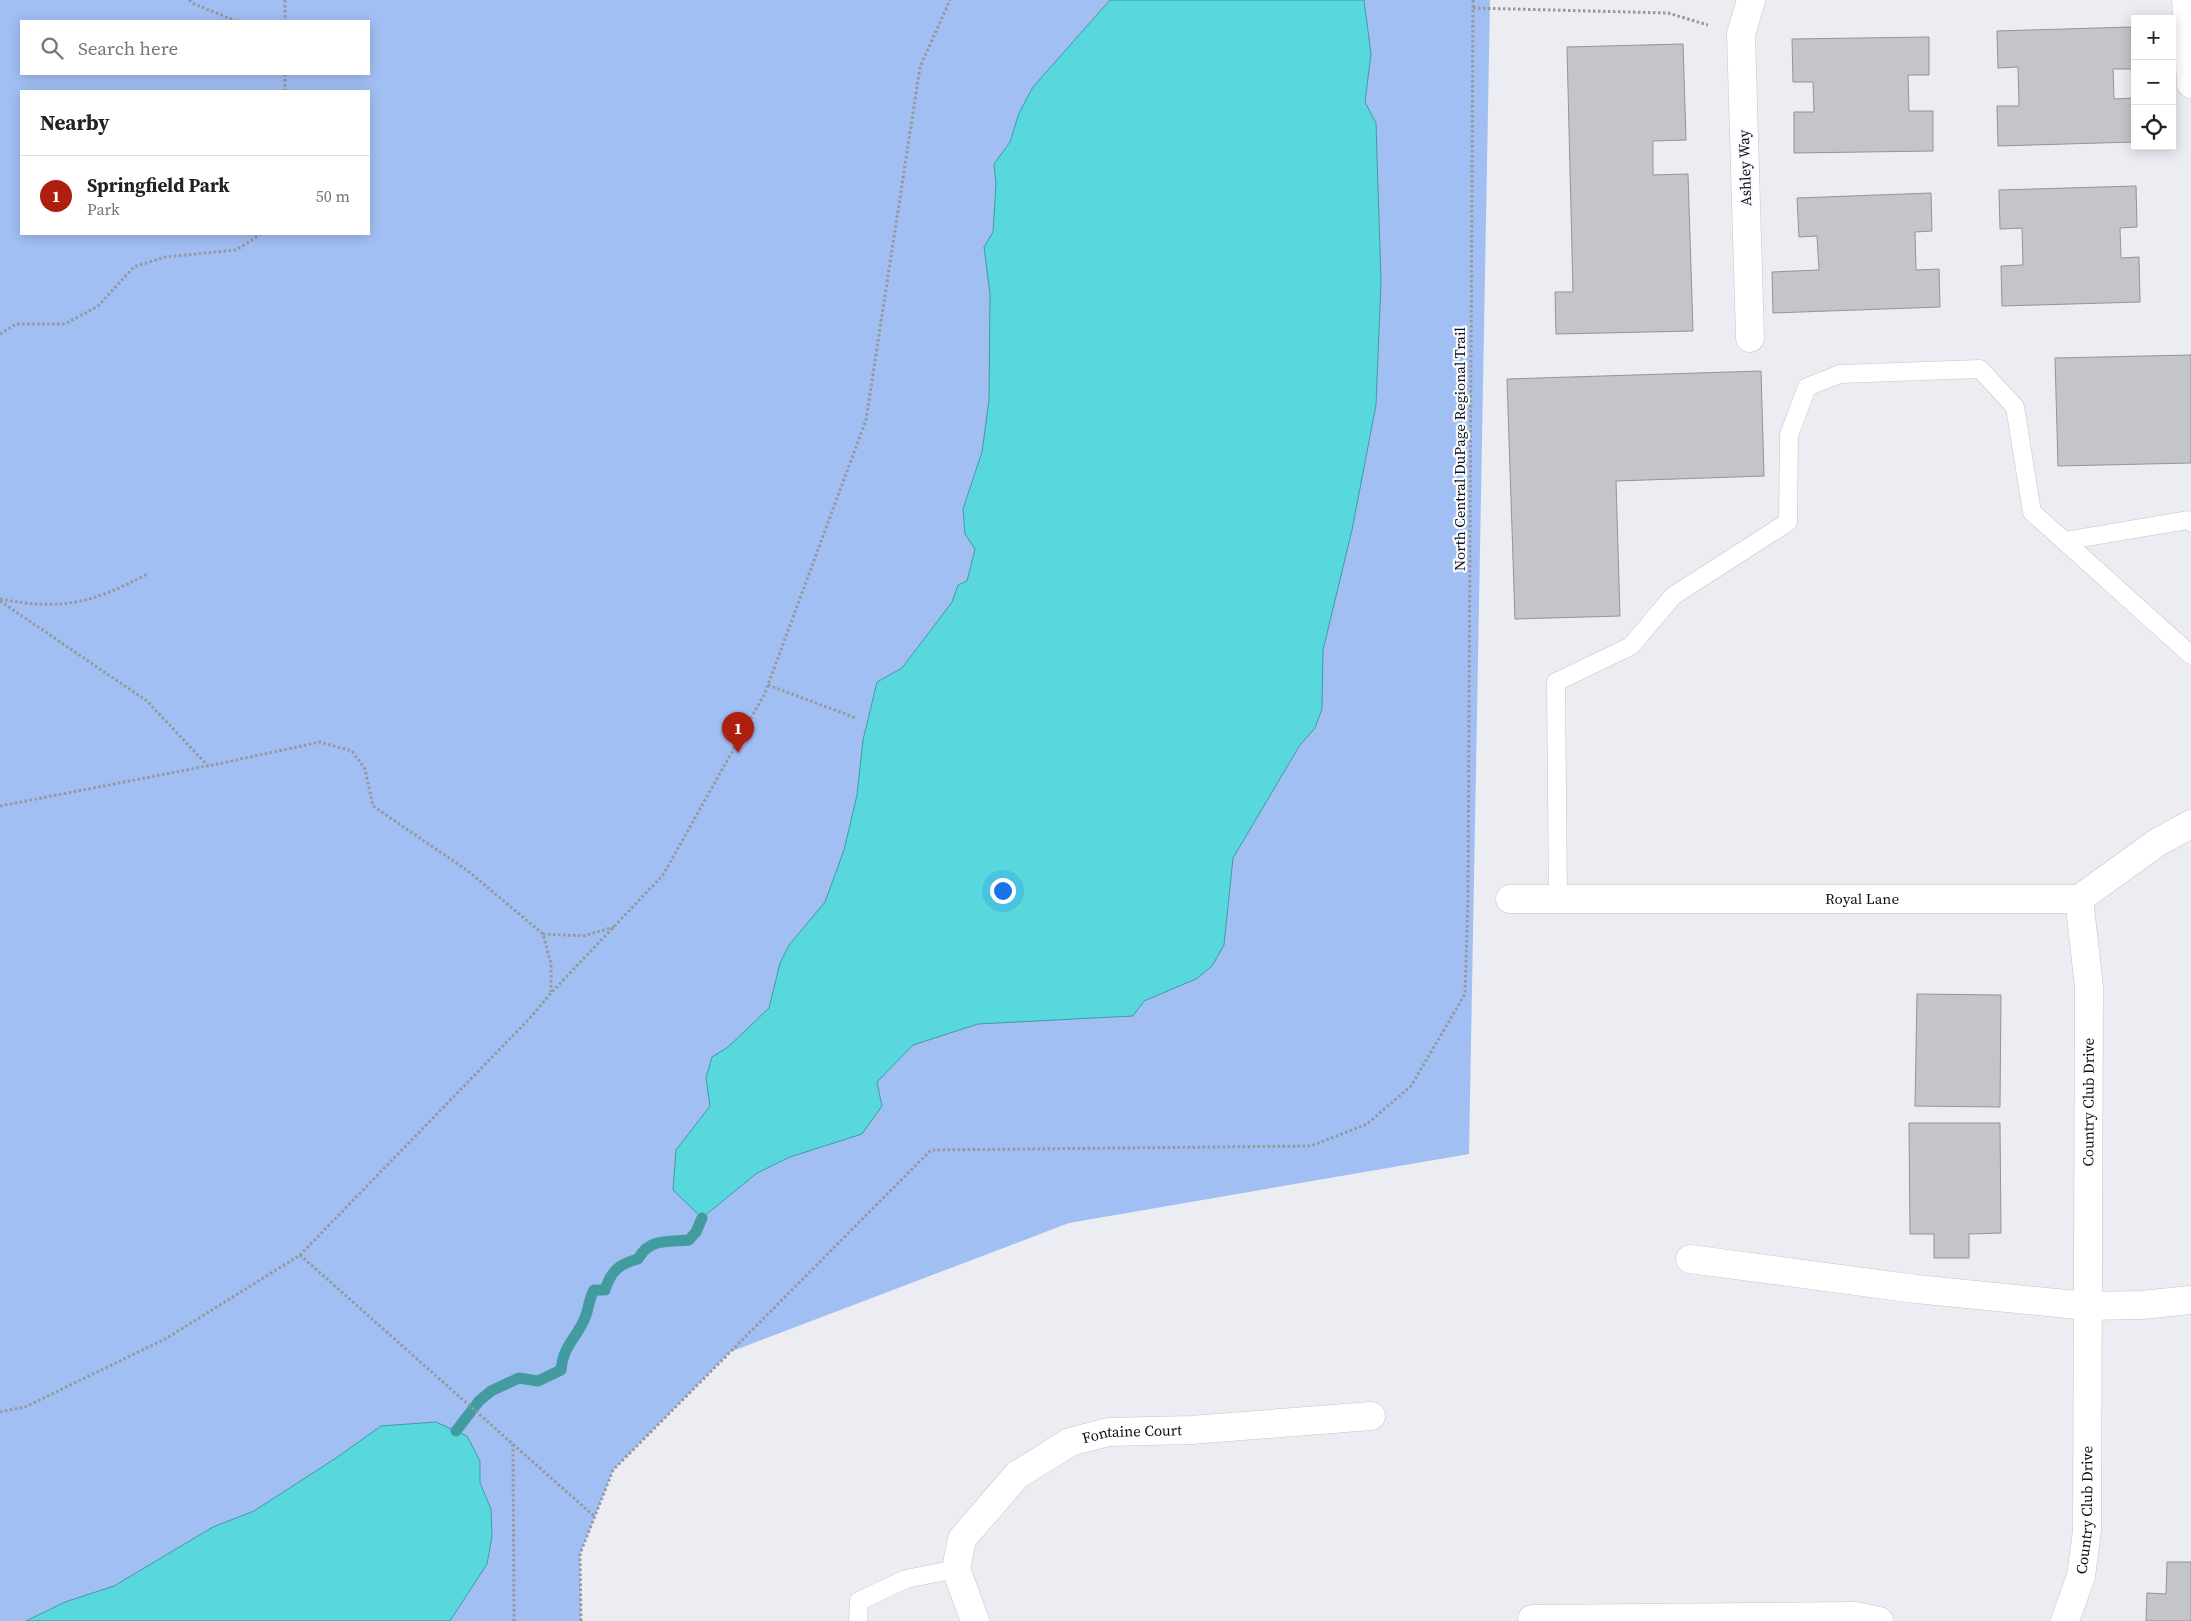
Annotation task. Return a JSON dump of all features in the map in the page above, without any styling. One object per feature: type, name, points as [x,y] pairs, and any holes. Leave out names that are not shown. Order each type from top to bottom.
[{"type":"street","name":"Ashley Way","points":[[1750,338],[1741,34],[1751,0]]},
{"type":"street","points":[[2186,0],[2191,84]]},
{"type":"street","points":[[2079,899],[2158,842],[2188,830]]},
{"type":"street","name":"Royal Lane","points":[[1510,899],[2079,899]]},
{"type":"street","name":"Country Club Drive","points":[[2065,1621],[2081,1576],[2087,1531],[2089,987],[2079,899]]},
{"type":"street","points":[[1690,1259],[1916,1289],[2088,1306],[2142,1306],[2191,1300]]},
{"type":"street","name":"Fontaine Court","points":[[956,1569],[962,1539],[1017,1475],[1070,1442],[1108,1432],[1191,1430],[1371,1416]]},
{"type":"street","points":[[956,1569],[975,1621]]},
{"type":"street","points":[[1532,1619],[1855,1616],[1879,1621]]},
{"type":"lane","points":[[1558,899],[1556,682],[1631,646],[1673,596],[1788,522],[1789,435],[1807,387],[1840,374],[1980,369],[2015,407],[2032,512],[2191,655]]},
{"type":"lane","points":[[2064,541],[2188,520],[2191,522]]},
{"type":"lane","points":[[858,1621],[859,1601],[906,1579],[956,1569]]},
{"type":"path","points":[[188,0],[234,20]]},
{"type":"path","points":[[285,0],[285,20]]},
{"type":"path","points":[[0,1412],[25,1407],[167,1338],[300,1256],[530,1018],[550,993],[663,875],[768,685],[866,420],[920,67],[950,0]]},
{"type":"path","name":"North Central DuPage Regional Trail","points":[[581,1621],[580,1554],[613,1470],[931,1150],[1311,1146],[1367,1124],[1410,1086],[1465,994],[1468,899],[1473,0]]},
{"type":"path","points":[[1473,8],[1668,13],[1741,34]]},
{"type":"path","points":[[285,75],[285,90]]},
{"type":"path","points":[[0,334],[16,324],[64,324],[98,306],[134,267],[166,257],[236,250],[259,235]]},
{"type":"path","points":[[0,600],[30,605],[59,606],[85,601],[118,590],[149,573]]},
{"type":"path","points":[[0,600],[147,701],[208,766]]},
{"type":"path","points":[[768,685],[856,718]]},
{"type":"path","points":[[0,806],[208,766],[320,742],[352,751],[365,769],[373,806],[468,870],[543,934],[551,964],[550,993]]},
{"type":"path","points":[[543,934],[583,936],[614,927]]},
{"type":"path","points":[[300,1256],[595,1517]]},
{"type":"path","points":[[513,1444],[514,1621]]},
{"type":"shaded area","points":[[0,0],[1490,0],[1469,1154],[1069,1223],[730,1352],[613,1470],[580,1554],[581,1621],[0,1621]]},
{"type":"shaded area","points":[[1110,0],[1364,0],[1371,54],[1365,102],[1376,123],[1381,282],[1376,405],[1352,530],[1323,650],[1322,709],[1315,728],[1300,745],[1233,858],[1224,945],[1212,966],[1196,979],[1144,1001],[1133,1016],[978,1024],[913,1045],[877,1082],[882,1106],[862,1134],[790,1157],[757,1173],[702,1218],[673,1190],[676,1150],[710,1106],[706,1078],[712,1057],[728,1047],[769,1008],[780,963],[789,945],[825,902],[844,850],[857,795],[863,740],[877,682],[902,668],[952,602],[958,585],[967,581],[975,549],[965,534],[963,509],[982,452],[989,400],[990,294],[984,247],[993,232],[996,184],[994,164],[1010,142],[1019,113],[1033,87]]},
{"type":"shaded area","points":[[436,1422],[467,1436],[480,1461],[480,1483],[491,1509],[492,1536],[487,1564],[450,1621],[26,1621],[65,1602],[114,1586],[213,1527],[254,1511],[336,1458],[381,1426]]},
{"type":"building","points":[[2131,27],[2131,69],[2113,69],[2114,99],[2131,98],[2131,142],[1998,146],[1997,106],[2019,106],[2018,67],[1998,68],[1997,31]]},
{"type":"building","points":[[1929,37],[1929,75],[1908,75],[1909,111],[1933,111],[1933,151],[1794,153],[1794,112],[1814,112],[1813,82],[1793,82],[1792,39]]},
{"type":"building","points":[[1683,44],[1686,140],[1653,141],[1653,175],[1688,174],[1693,331],[1556,334],[1555,292],[1573,292],[1567,47]]},
{"type":"building","points":[[2136,186],[2137,227],[2120,228],[2121,258],[2139,257],[2140,302],[2002,306],[2001,266],[2023,265],[2022,228],[2000,229],[1999,190]]},
{"type":"building","points":[[1931,193],[1932,231],[1915,232],[1916,270],[1939,269],[1940,307],[1773,313],[1772,272],[1819,270],[1817,236],[1799,237],[1797,198]]},
{"type":"building","points":[[2191,355],[2191,463],[2058,466],[2055,358]]},
{"type":"building","points":[[1761,371],[1764,476],[1616,481],[1620,616],[1515,619],[1507,379]]},
{"type":"building","points":[[1917,994],[2001,995],[2000,1107],[1915,1106]]},
{"type":"building","points":[[1909,1123],[2000,1123],[2001,1233],[1969,1234],[1969,1258],[1934,1258],[1934,1234],[1910,1234]]},
{"type":"building","points":[[2167,1562],[2191,1562],[2191,1621],[2146,1621],[2147,1593],[2166,1594]]},
{"type":"waterway","points":[[456,1431],[479,1401],[491,1391],[519,1378],[538,1381],[561,1370],[564,1355],[581,1327],[594,1290],[605,1290],[610,1278],[617,1269],[626,1263],[638,1259],[642,1252],[653,1244],[689,1240],[696,1232],[702,1218]]},
{"type":"place","name":"Springfield Park","points":[[738,753]]}]
